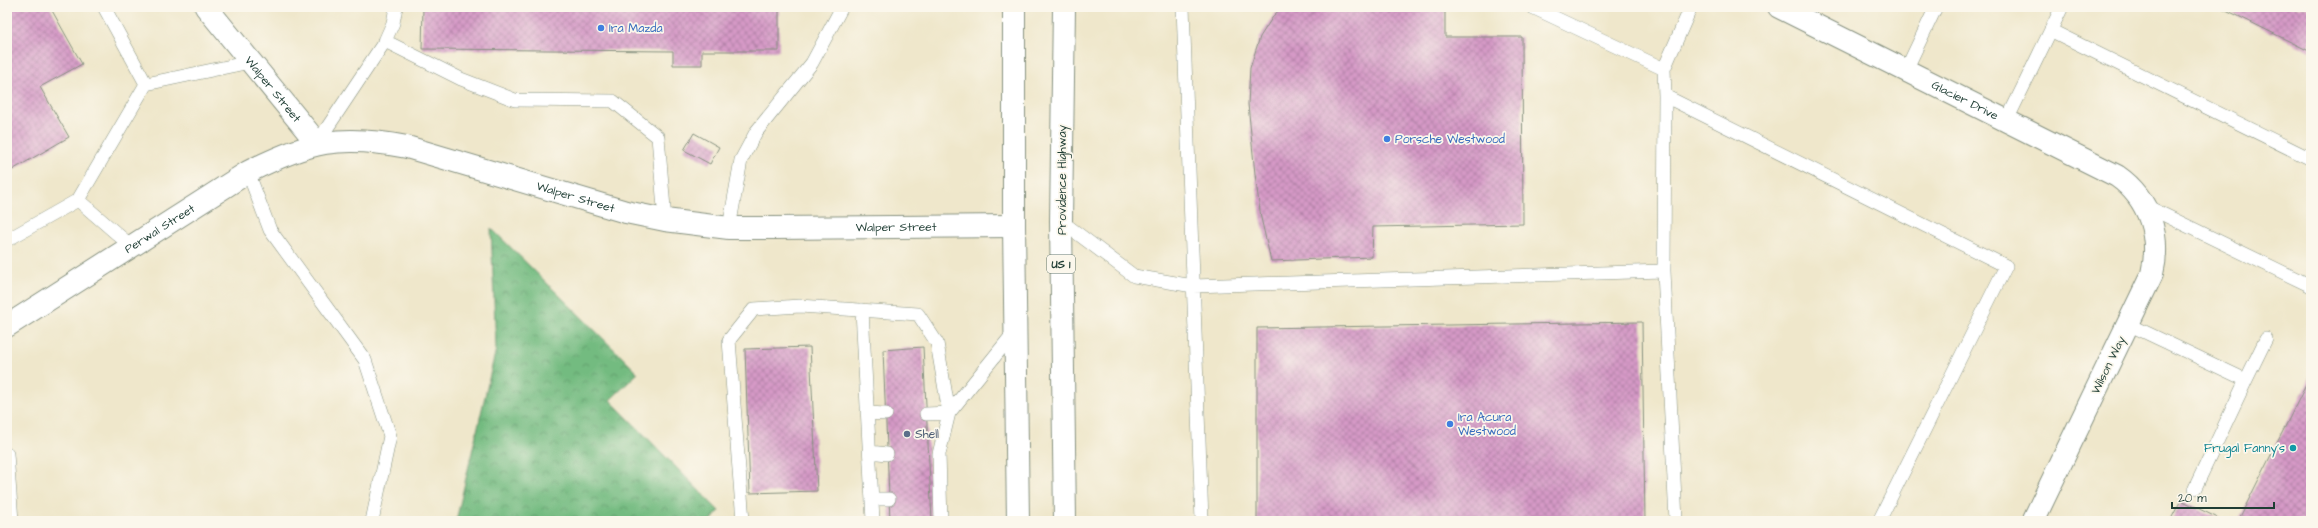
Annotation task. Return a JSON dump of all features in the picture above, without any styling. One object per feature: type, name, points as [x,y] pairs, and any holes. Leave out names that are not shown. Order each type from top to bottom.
[{"type":"street","name":"Walper Street","points":[[206,7],[317,143],[346,140],[374,140],[407,147],[626,212],[665,220],[729,228],[1014,226]]},
{"type":"street","points":[[1014,7],[1014,226],[1018,521]]},
{"type":"street","name":"Providence Highway","points":[[1064,7],[1061,221],[1065,521]]},
{"type":"street","name":"Glacier Drive","points":[[1779,7],[2117,176],[2135,192],[2143,204]]},
{"type":"street","name":"Perwal Street","points":[[7,326],[248,172],[282,155],[317,143]]},
{"type":"street","name":"Wilson Way","points":[[2033,521],[2152,274],[2156,255],[2155,236],[2143,204]]},
{"type":"lane","points":[[104,7],[146,84]]},
{"type":"lane","points":[[729,228],[741,160],[756,132],[812,63],[842,7]]},
{"type":"lane","points":[[1183,7],[1202,521]]},
{"type":"lane","points":[[1532,7],[1664,69]]},
{"type":"lane","points":[[1676,521],[1664,271],[1666,96],[1664,69],[1691,7]]},
{"type":"lane","points":[[1906,70],[1936,7]]},
{"type":"lane","points":[[2007,120],[2052,31],[2062,7]]},
{"type":"lane","points":[[317,143],[385,41],[393,23],[392,9]]},
{"type":"lane","points":[[2052,31],[2311,159]]},
{"type":"lane","points":[[385,41],[461,79],[515,100],[613,101],[658,137],[665,220]]},
{"type":"lane","points":[[7,240],[78,200],[146,84],[250,62]]},
{"type":"lane","points":[[1666,96],[2006,266],[1879,521]]},
{"type":"lane","points":[[248,172],[270,230],[365,360],[390,436],[372,521]]},
{"type":"lane","points":[[78,200],[132,246]]},
{"type":"lane","points":[[2143,204],[2311,286]]},
{"type":"lane","points":[[1061,221],[1134,276],[1193,286],[1664,271]]},
{"type":"lane","points":[[743,521],[729,340],[754,309],[800,306],[918,314],[937,343],[949,413]]},
{"type":"lane","points":[[862,310],[873,521]]},
{"type":"lane","points":[[2128,324],[2246,380]]},
{"type":"lane","points":[[941,521],[936,498],[934,454],[949,413],[1016,330]]},
{"type":"lane","points":[[2195,488],[2266,339]]},
{"type":"lane","points":[[867,413],[886,414]]},
{"type":"lane","points":[[926,414],[949,413]]},
{"type":"lane","points":[[870,452],[887,454]]},
{"type":"lane","points":[[7,454],[12,521]]},
{"type":"lane","points":[[873,499],[889,499]]},
{"type":"green space","points":[[491,228],[638,373],[610,400],[719,511],[711,521],[456,521],[496,349]]},
{"type":"building","points":[[7,7],[50,7],[82,64],[40,87],[69,137],[7,173]]},
{"type":"building","name":"Ira Mazda","points":[[423,7],[779,7],[779,51],[702,51],[702,65],[673,65],[673,51],[422,49]]},
{"type":"building","name":"Porsche Westwood","points":[[1283,7],[1445,7],[1445,37],[1522,37],[1523,224],[1373,227],[1372,257],[1271,261],[1261,218],[1248,104],[1250,68],[1260,37],[1274,15]]},
{"type":"building","points":[[2220,7],[2311,7],[2311,52]]},
{"type":"building","points":[[694,133],[719,147],[710,164],[684,150]]},
{"type":"building","name":"Ira Acura Westwood","points":[[1642,322],[1645,521],[1257,521],[1257,328]]},
{"type":"building","points":[[810,347],[817,491],[750,493],[745,349]]},
{"type":"building","name":"Shell","points":[[923,347],[932,521],[890,521],[883,350]]},
{"type":"building","name":"Frugal Fanny's","points":[[2311,375],[2311,521],[2238,521]]},
{"type":"building","points":[[2181,500],[2224,521],[2170,521]]},
{"type":"place","name":"Ira Mazda","points":[[601,28]]},
{"type":"place","name":"Porsche Westwood","points":[[1387,139]]},
{"type":"place","name":"Ira Acura Westwood","points":[[1450,424]]},
{"type":"place","name":"Shell","points":[[907,434]]},
{"type":"place","name":"Frugal Fanny's","points":[[2293,448]]}]
